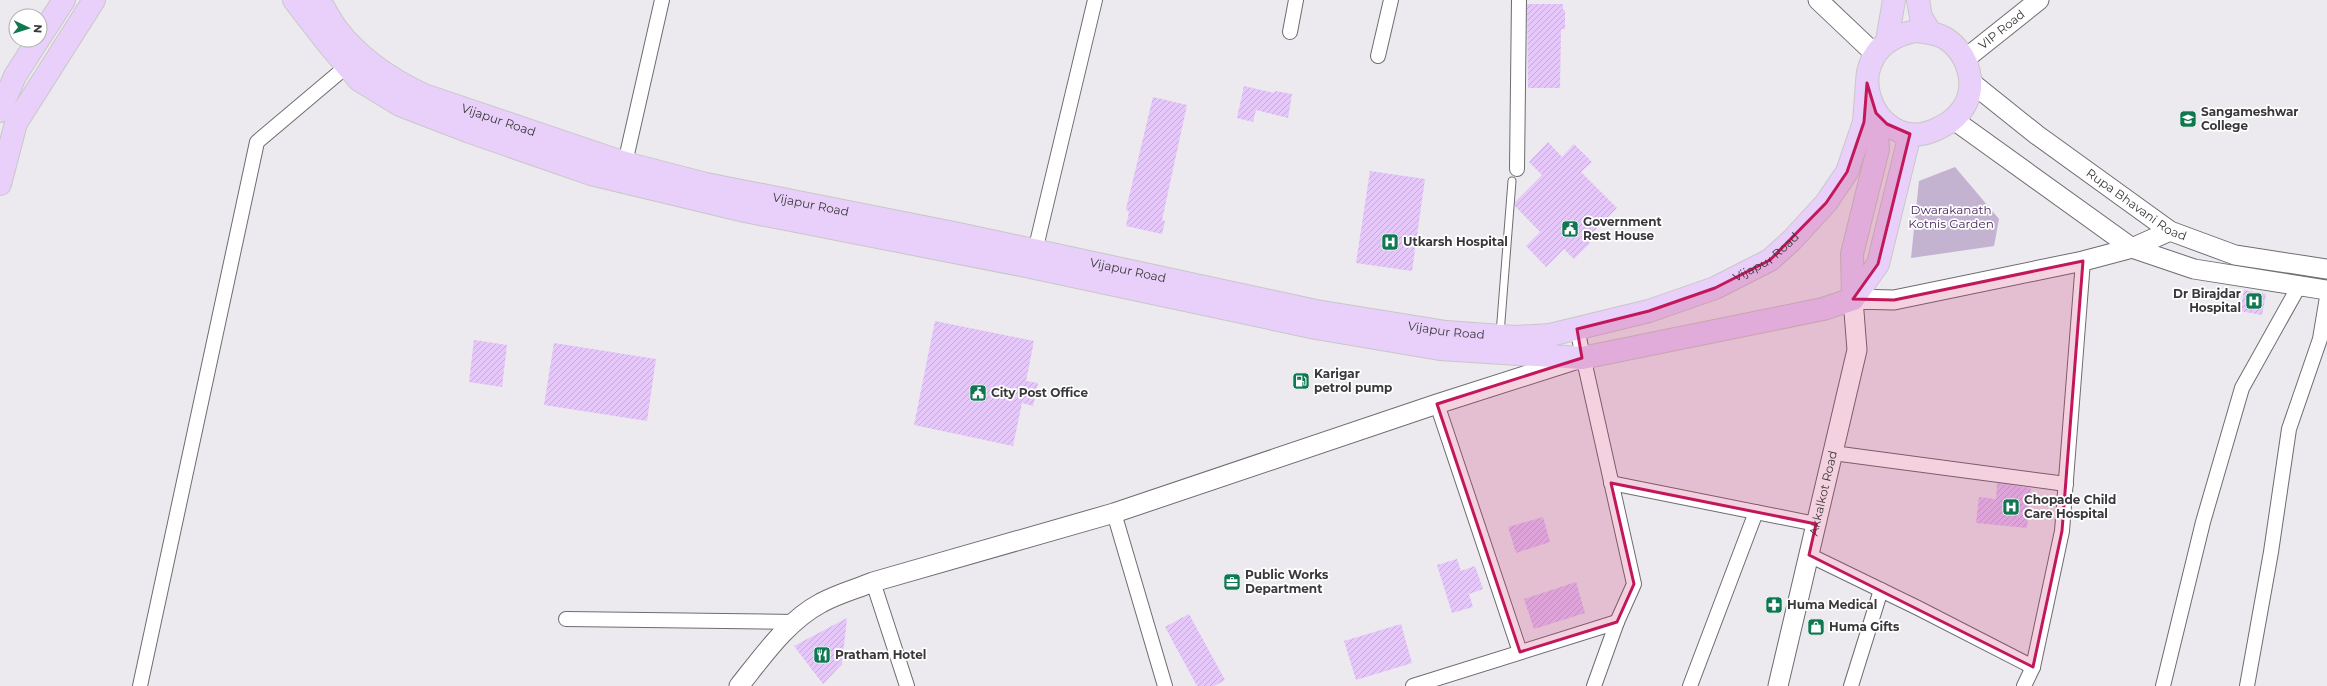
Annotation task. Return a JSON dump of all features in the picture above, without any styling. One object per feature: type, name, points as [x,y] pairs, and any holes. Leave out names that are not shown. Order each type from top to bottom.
[{"type":"main road","points":[[48,25],[64,0]]},
{"type":"main road","points":[[0,184],[16,123],[94,0]]},
{"type":"main road","name":"Vijapur Road","points":[[294,0],[359,80],[400,105],[470,132],[591,174],[652,190],[745,211],[1021,265],[1316,328],[1440,349],[1582,358],[1823,309],[1853,299]]},
{"type":"main road","name":"Vijapur Road","points":[[319,0],[337,29],[364,56],[395,81],[424,95],[625,163],[706,184],[1035,251],[1316,312],[1446,332],[1500,336],[1550,335],[1648,311],[1715,288],[1770,260],[1792,240],[1826,203],[1847,172],[1864,122],[1866,83]]},
{"type":"main road","points":[[1818,0],[1881,47]]},
{"type":"main road","points":[[1881,47],[1901,34],[1916,31],[1930,32],[1944,38],[1956,47],[1965,59],[1972,83],[1964,108],[1954,120],[1926,134],[1910,134],[1881,118],[1869,99],[1866,83],[1869,68],[1881,47],[1894,0]]},
{"type":"main road","points":[[1918,0],[1921,17],[1930,32]]},
{"type":"main road","name":"VIP Road","points":[[1965,59],[2039,0]]},
{"type":"main road","points":[[0,111],[14,76],[33,48]]},
{"type":"main road","name":"Rupa Bhavani Road","points":[[1972,83],[2037,135],[2170,231],[2235,254],[2327,269]]},
{"type":"main road","points":[[1853,299],[1852,254],[1878,149],[1881,118]]},
{"type":"main road","points":[[1954,120],[2132,248],[2194,269],[2327,290]]},
{"type":"main road","points":[[1853,299],[1878,264],[1910,134]]},
{"type":"main road","points":[[1853,299],[1894,300],[2083,261],[2132,248],[2170,231]]},
{"type":"main road","name":"Akkalkot Road","points":[[1778,686],[1857,350],[1853,299]]},
{"type":"main road","points":[[739,686],[794,622],[820,603],[873,582],[1114,513],[1437,404],[1582,358]]},
{"type":"street","points":[[625,163],[662,0]]},
{"type":"street","points":[[1035,251],[1095,0]]},
{"type":"street","points":[[1290,32],[1296,0]]},
{"type":"street","points":[[1378,56],[1390,0]]},
{"type":"street","points":[[1514,175],[1519,0]]},
{"type":"street","points":[[140,686],[257,142],[347,66]]},
{"type":"street","points":[[2024,686],[2033,667],[2062,531],[2083,261]]},
{"type":"street","points":[[2163,686],[2203,522],[2242,388],[2299,286]]},
{"type":"street","points":[[2246,686],[2271,552],[2289,429],[2320,340],[2327,297]]},
{"type":"street","points":[[1577,329],[1582,358],[1634,584],[1616,622],[1594,686]]},
{"type":"street","points":[[1437,404],[1520,652]]},
{"type":"street","points":[[1833,453],[2066,484]]},
{"type":"street","points":[[1611,483],[1816,524]]},
{"type":"street","points":[[1690,686],[1756,512]]},
{"type":"street","points":[[1114,513],[1165,686]]},
{"type":"street","points":[[1809,556],[1881,590],[2033,667]]},
{"type":"street","points":[[873,582],[907,686]]},
{"type":"street","points":[[1851,686],[1881,590]]},
{"type":"street","points":[[566,619],[794,622]]},
{"type":"street","points":[[1413,686],[1616,622]]},
{"type":"lane","points":[[1500,336],[1514,175]]},
{"type":"highlighted area","points":[[1867,83],[1876,113],[1887,124],[1910,134],[1878,264],[1853,299],[1894,300],[2083,261],[2062,531],[2033,667],[1809,555],[1816,524],[1611,483],[1634,584],[1617,622],[1520,652],[1437,404],[1582,358],[1577,329],[1649,311],[1715,288],[1770,260],[1826,203],[1847,172],[1864,122]]},
{"type":"green space","name":"Dwarakanath Kotnis Garden","points":[[1955,167],[1999,219],[1994,246],[1911,258],[1919,181]]},
{"type":"building","points":[[1527,4],[1563,4],[1563,10],[1565,10],[1565,29],[1561,29],[1560,88],[1528,88]]},
{"type":"building","points":[[1244,86],[1274,93],[1275,91],[1292,94],[1288,118],[1256,110],[1253,122],[1237,118]]},
{"type":"building","points":[[1153,97],[1187,105],[1162,220],[1165,221],[1162,234],[1126,226],[1129,212],[1126,209]]},
{"type":"building","points":[[1548,142],[1562,157],[1574,144],[1592,162],[1581,172],[1617,208],[1588,237],[1592,241],[1574,259],[1564,249],[1546,267],[1526,246],[1540,232],[1515,206],[1515,202],[1542,175],[1529,162]]},
{"type":"building","points":[[1370,171],[1425,179],[1412,271],[1356,263]]},
{"type":"building","points":[[2244,290],[2266,294],[2262,315],[2240,311]]},
{"type":"building","name":"City Post Office","points":[[935,321],[1034,341],[1026,381],[1038,383],[1033,406],[1022,403],[1013,446],[914,425]]},
{"type":"building","points":[[474,340],[507,345],[502,387],[469,382]]},
{"type":"building","points":[[554,343],[656,359],[647,421],[544,405]]},
{"type":"building","points":[[1997,483],[2031,488],[2027,528],[1976,523],[1979,497],[1996,499]]},
{"type":"building","points":[[1543,517],[1550,542],[1516,553],[1508,527]]},
{"type":"building","points":[[1457,559],[1461,571],[1475,566],[1483,589],[1469,594],[1473,607],[1452,613],[1437,565]]},
{"type":"building","points":[[1576,582],[1585,613],[1534,629],[1524,599]]},
{"type":"building","points":[[1189,614],[1225,680],[1214,686],[1197,686],[1165,627]]},
{"type":"building","name":"Pratham Hotel","points":[[847,618],[842,664],[823,684],[794,646]]},
{"type":"building","points":[[1401,624],[1412,663],[1356,680],[1344,641]]},
{"type":"place","name":"Sangameshwar College","points":[[2188,119]]},
{"type":"place","name":"Government Rest House","points":[[1570,229]]},
{"type":"place","name":"Utkarsh Hospital","points":[[1390,242]]},
{"type":"place","name":"Dr Birajdar Hospital","points":[[2254,301]]},
{"type":"place","name":"Karigar petrol pump","points":[[1301,381]]},
{"type":"place","name":"City Post Office","points":[[978,393]]},
{"type":"place","name":"Chopade Child Care Hospital","points":[[2011,507]]},
{"type":"place","name":"Public Works Department","points":[[1232,582]]},
{"type":"place","name":"Huma Medical","points":[[1774,605]]},
{"type":"place","name":"Huma Gifts","points":[[1816,627]]},
{"type":"place","name":"Pratham Hotel","points":[[822,655]]}]
